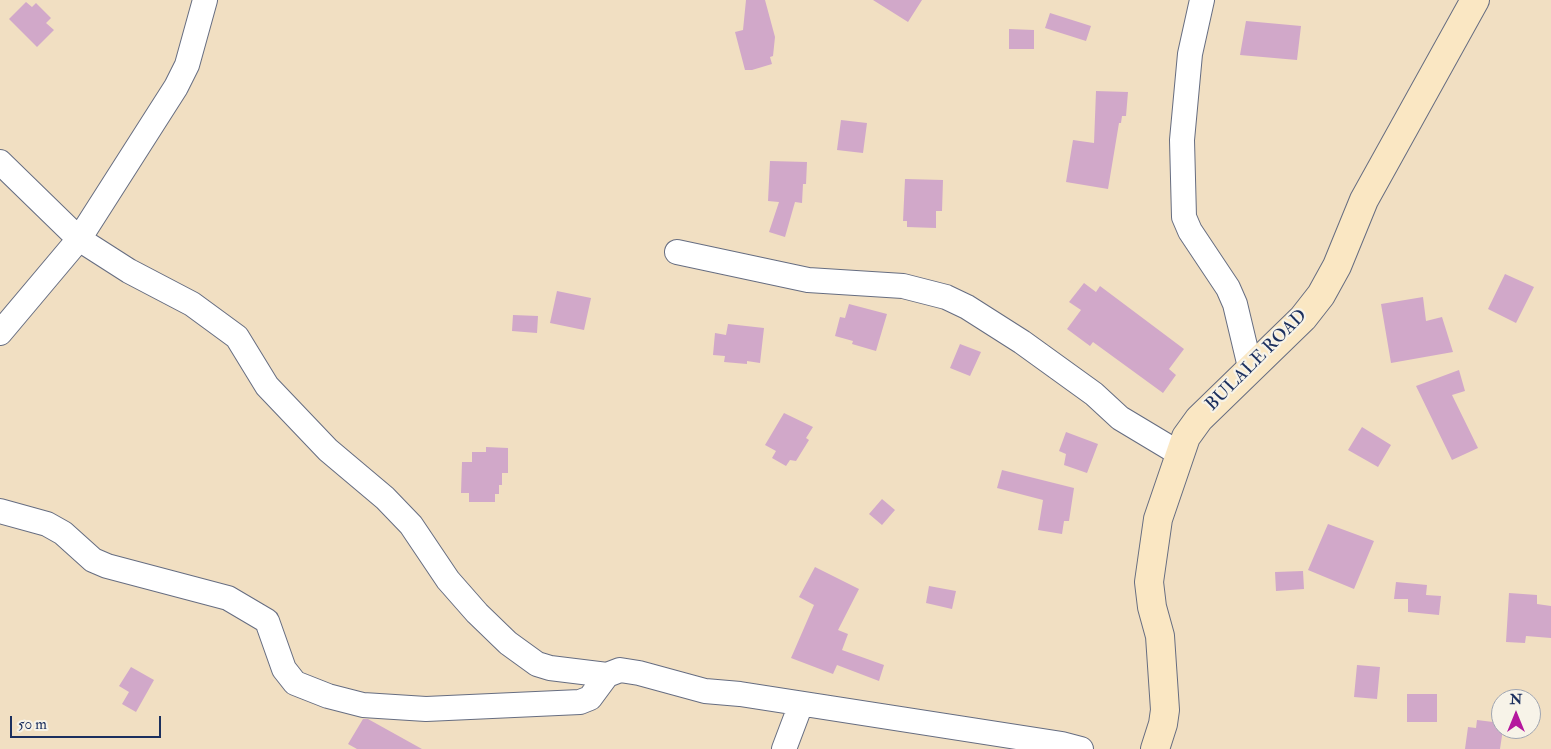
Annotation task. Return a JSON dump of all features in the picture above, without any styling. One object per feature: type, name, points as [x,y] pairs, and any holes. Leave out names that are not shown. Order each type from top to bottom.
[{"type":"street","points":[[0,333],[79,239],[176,87],[187,65],[205,0]]},
{"type":"street","points":[[1202,0],[1190,54],[1184,120],[1182,199],[1184,217],[1190,231],[1231,296],[1250,367]]},
{"type":"street","name":"BULALE ROAD","points":[[1154,749],[1163,724],[1165,701],[1160,636],[1152,607],[1149,582],[1158,519],[1186,437],[1199,419],[1250,367],[1303,318],[1321,295],[1337,266],[1364,200],[1475,0]]},
{"type":"street","points":[[0,162],[79,239],[129,271],[192,304],[237,337],[267,386],[328,450],[385,498],[411,525],[448,580],[508,643],[537,664],[550,668],[607,675],[620,670],[639,673],[691,688],[1062,744],[1081,749]]},
{"type":"street","points":[[677,252],[808,280],[903,286],[946,297],[966,307],[1022,342],[1094,394],[1120,418],[1180,454]]},
{"type":"street","points":[[0,511],[47,524],[63,534],[93,560],[107,566],[228,598],[264,618],[269,625],[284,669],[290,678],[301,687],[328,696],[363,705],[426,709],[580,702],[590,698],[607,675]]},
{"type":"street","points":[[784,749],[801,704]]},
{"type":"building","points":[[746,0],[765,0],[775,37],[773,56],[770,57],[772,64],[752,70],[745,70],[735,32],[743,30]]},
{"type":"building","points":[[873,0],[922,0],[908,22]]},
{"type":"building","points":[[26,2],[32,7],[36,3],[51,18],[46,23],[54,30],[37,47],[9,19]]},
{"type":"building","points":[[1050,13],[1091,26],[1086,41],[1045,28]]},
{"type":"building","points":[[1246,21],[1301,26],[1297,60],[1240,55]]},
{"type":"building","points":[[1009,29],[1034,30],[1034,49],[1009,49]]},
{"type":"building","points":[[1096,91],[1128,92],[1126,116],[1122,116],[1121,123],[1119,123],[1108,189],[1066,182],[1073,140],[1094,143]]},
{"type":"building","points":[[841,120],[867,123],[863,153],[837,150]]},
{"type":"building","points":[[770,161],[807,162],[806,184],[803,184],[802,203],[795,202],[785,237],[769,232],[779,202],[768,201]]},
{"type":"building","points":[[905,179],[943,180],[942,211],[936,211],[936,228],[907,227],[907,221],[903,221]]},
{"type":"building","points":[[1505,274],[1534,287],[1516,323],[1488,309]]},
{"type":"building","points":[[1084,283],[1096,292],[1100,286],[1184,349],[1169,369],[1176,375],[1163,393],[1093,342],[1090,346],[1067,329],[1081,310],[1069,302]]},
{"type":"building","points":[[557,291],[591,298],[584,330],[550,323]]},
{"type":"building","points":[[1423,297],[1426,321],[1442,317],[1453,352],[1391,363],[1381,304]]},
{"type":"building","points":[[849,304],[887,314],[876,351],[852,344],[853,341],[835,336],[840,317],[845,318]]},
{"type":"building","points":[[513,315],[538,316],[537,333],[512,331]]},
{"type":"building","points":[[728,324],[764,328],[760,363],[747,361],[747,364],[724,362],[725,356],[713,355],[715,333],[726,335]]},
{"type":"building","points":[[960,344],[981,352],[970,376],[950,368]]},
{"type":"building","points":[[1459,370],[1465,391],[1452,395],[1478,448],[1452,460],[1416,386]]},
{"type":"building","points":[[784,413],[813,427],[806,438],[809,440],[796,461],[790,460],[786,466],[772,458],[776,451],[765,445]]},
{"type":"building","points":[[1362,427],[1391,445],[1378,467],[1348,450]]},
{"type":"building","points":[[1066,432],[1098,444],[1087,473],[1064,465],[1066,454],[1059,451]]},
{"type":"building","points":[[486,447],[508,448],[508,473],[502,473],[502,485],[499,485],[499,494],[495,494],[495,502],[469,502],[469,493],[461,493],[462,462],[472,462],[472,452],[486,452]]},
{"type":"building","points":[[1002,470],[1074,488],[1069,521],[1064,521],[1062,534],[1038,530],[1043,500],[997,488]]},
{"type":"building","points":[[882,499],[895,510],[882,525],[869,514]]},
{"type":"building","points":[[1328,524],[1374,541],[1354,589],[1308,570]]},
{"type":"building","points":[[815,567],[859,589],[838,630],[848,634],[842,650],[884,665],[879,681],[837,665],[833,674],[791,658],[814,605],[799,597]]},
{"type":"building","points":[[1303,571],[1304,589],[1276,591],[1275,572]]},
{"type":"building","points":[[1396,582],[1427,585],[1426,595],[1441,596],[1439,615],[1408,612],[1408,599],[1394,599]]},
{"type":"building","points":[[929,586],[956,591],[952,609],[926,603]]},
{"type":"building","points":[[1509,593],[1537,595],[1537,604],[1551,606],[1551,638],[1526,636],[1525,643],[1506,642]]},
{"type":"building","points":[[1357,665],[1380,667],[1377,699],[1354,697]]},
{"type":"building","points":[[131,667],[154,680],[136,712],[122,704],[129,692],[119,686]]},
{"type":"building","points":[[1407,694],[1437,694],[1437,722],[1407,722]]},
{"type":"building","points":[[363,719],[368,719],[422,749],[357,749],[348,744]]},
{"type":"building","points":[[1477,720],[1491,722],[1491,739],[1502,739],[1500,749],[1465,749],[1468,727],[1476,728]]}]
